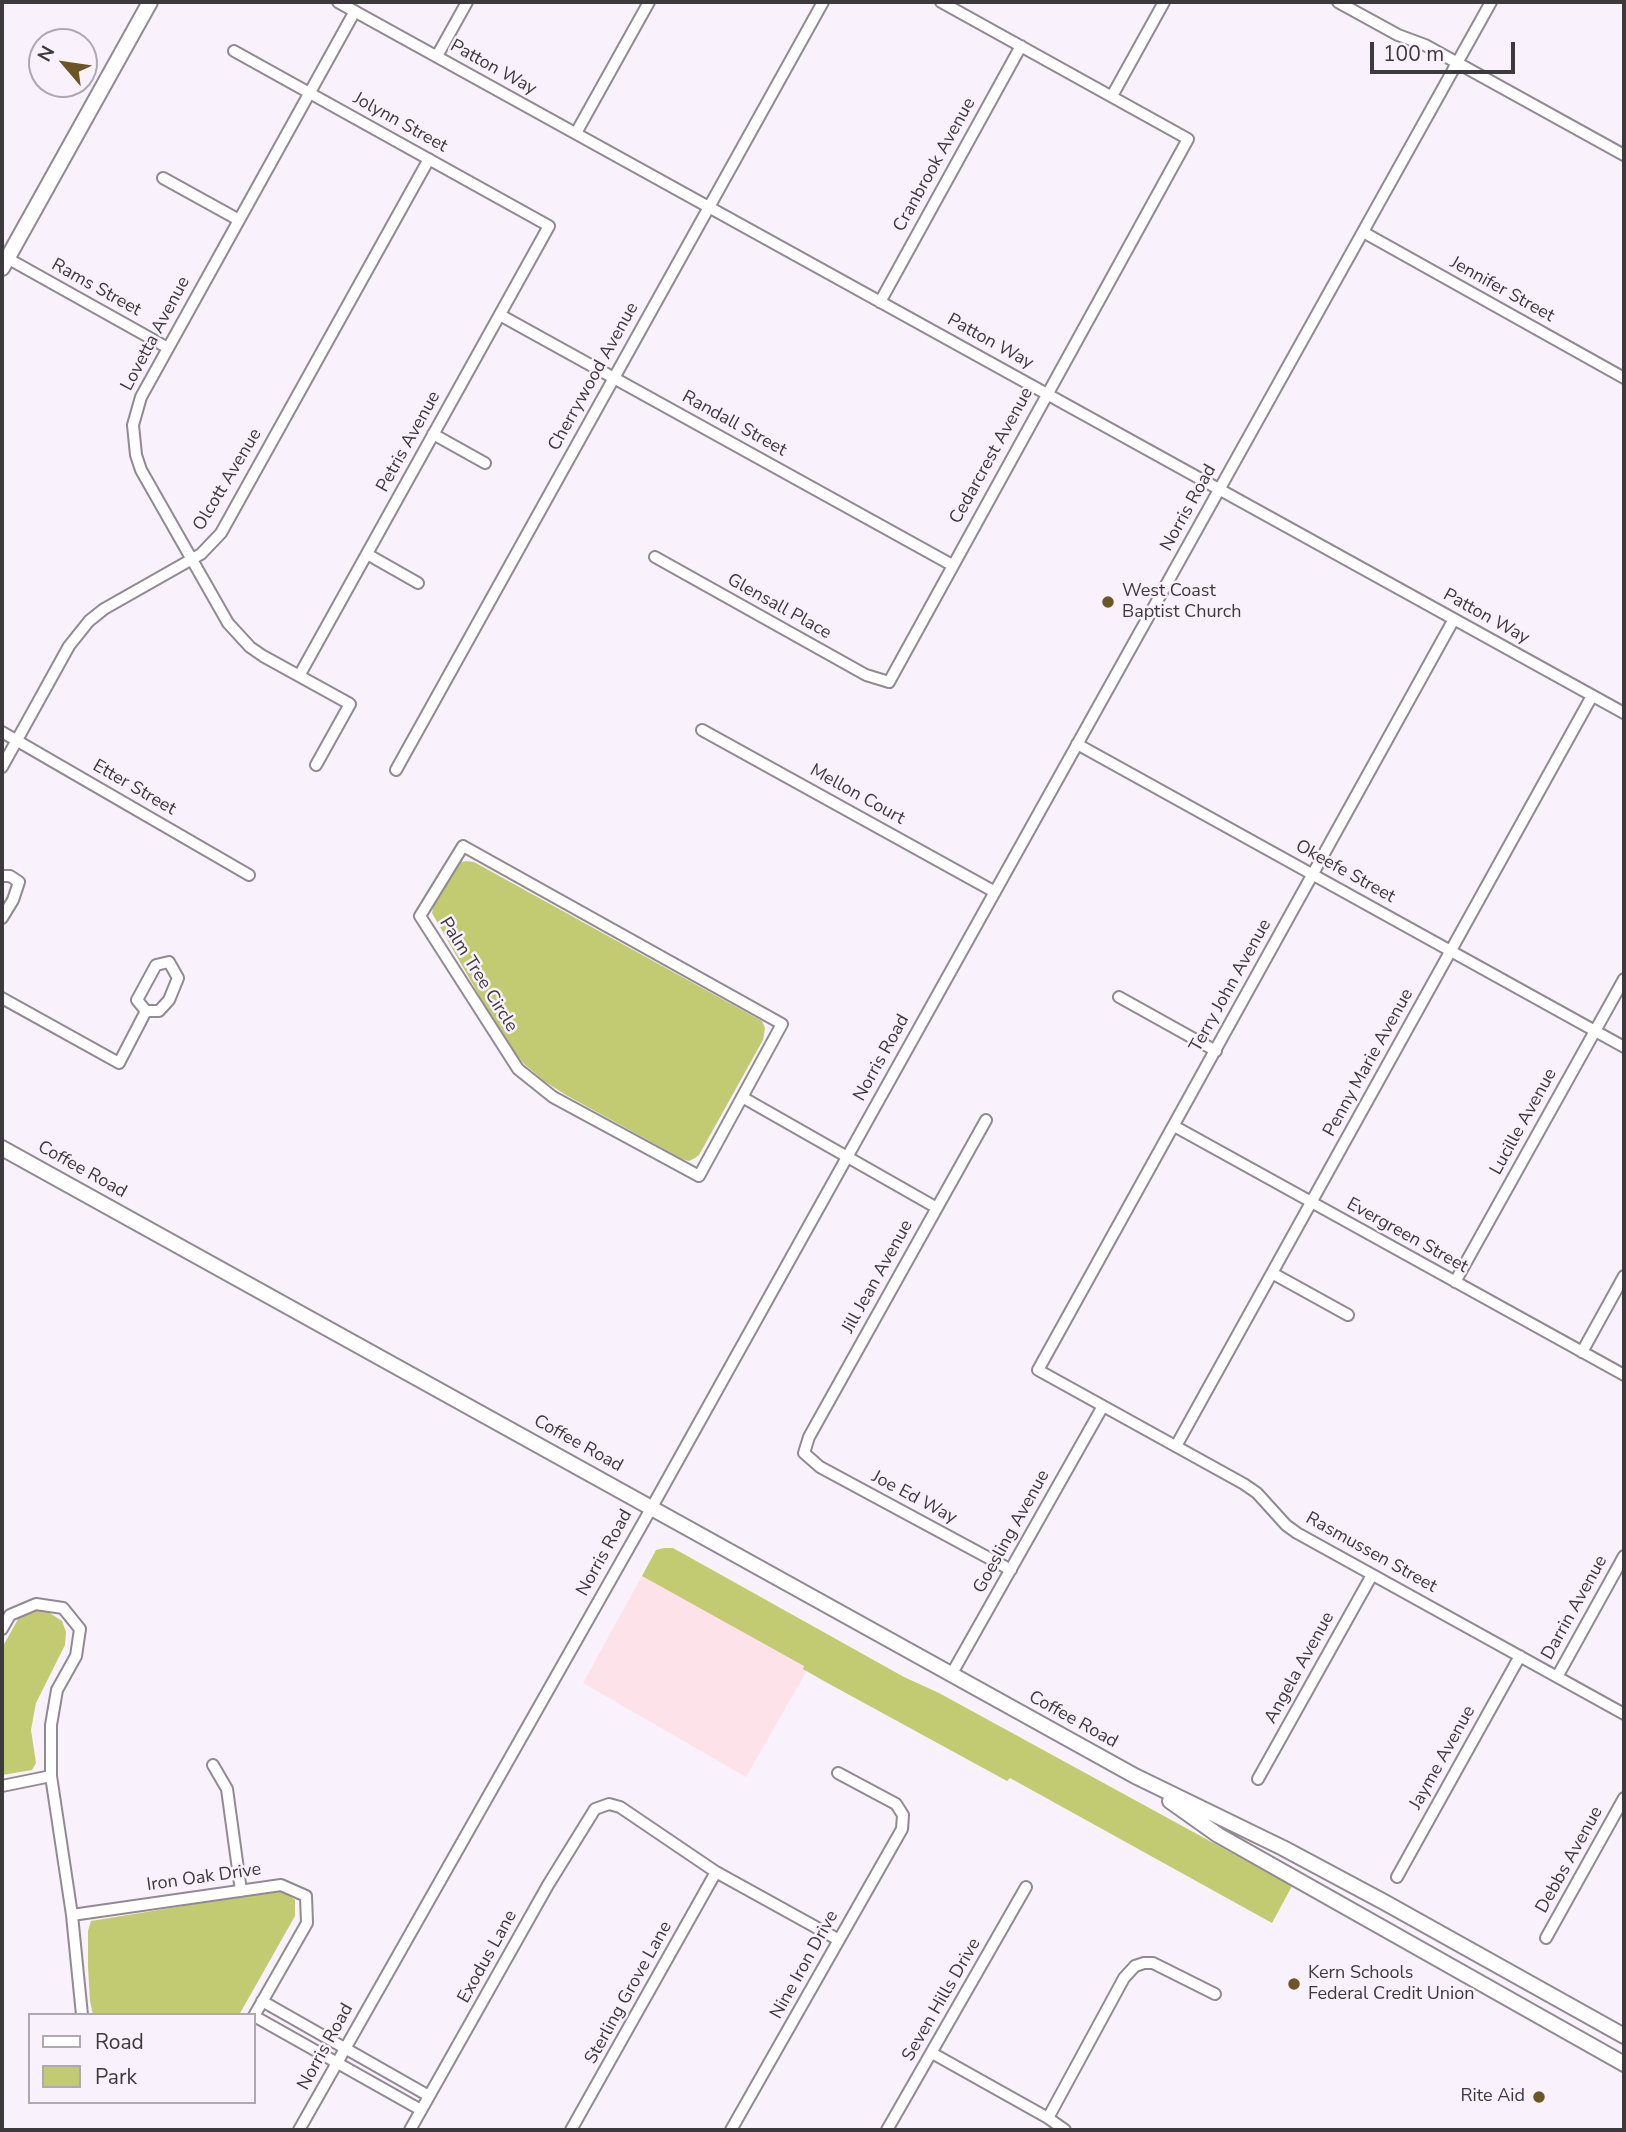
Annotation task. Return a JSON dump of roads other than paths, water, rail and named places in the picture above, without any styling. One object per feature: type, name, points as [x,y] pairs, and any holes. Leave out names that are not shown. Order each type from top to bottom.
[{"type":"main road","points":[[4,263],[150,2]]},
{"type":"main road","name":"Coffee Road","points":[[2,1148],[1135,1776],[1283,1848],[1624,2036]]},
{"type":"main road","name":"Coffee Road","points":[[1135,1776],[1218,1835],[1624,2064]]},
{"type":"street","name":"Patton Way","points":[[338,2],[1624,713]]},
{"type":"street","points":[[437,56],[467,2]]},
{"type":"street","points":[[576,133],[649,2]]},
{"type":"street","name":"Cherrywood Avenue","points":[[396,770],[823,2]]},
{"type":"street","points":[[941,2],[1112,96],[1164,2]]},
{"type":"street","points":[[1338,2],[1398,35],[1426,45],[1458,62],[1624,155]]},
{"type":"street","name":"Norris Road","points":[[299,2130],[652,1507],[1491,2]]},
{"type":"street","name":"Lovetta Avenue","points":[[316,765],[350,704],[263,656],[237,635],[141,470],[133,440],[133,425],[141,397],[355,11]]},
{"type":"street","name":"Cranbrook Avenue","points":[[880,302],[1021,46]]},
{"type":"street","name":"Jolynn Street","points":[[234,51],[549,226]]},
{"type":"street","name":"Cedarcrest Avenue","points":[[889,682],[1188,139],[1112,96]]},
{"type":"street","name":"Olcott Avenue","points":[[2,767],[69,646],[89,621],[104,609],[192,560],[221,533],[429,159]]},
{"type":"street","points":[[163,178],[239,220]]},
{"type":"street","name":"Petris Avenue","points":[[299,676],[549,226]]},
{"type":"street","name":"Jennifer Street","points":[[1363,232],[1624,378]]},
{"type":"street","name":"Rams Street","points":[[4,263],[168,348]]},
{"type":"street","name":"Randall Street","points":[[500,315],[952,565]]},
{"type":"street","points":[[433,434],[485,463]]},
{"type":"street","points":[[367,554],[418,583]]},
{"type":"street","name":"Glensall Place","points":[[655,557],[866,675],[889,682]]},
{"type":"street","name":"Terry John Avenue","points":[[1038,1370],[1454,619]]},
{"type":"street","name":"Penny Marie Avenue","points":[[1176,1446],[1592,696]]},
{"type":"street","name":"Mellon Court","points":[[702,730],[995,892]]},
{"type":"street","name":"Etter Street","points":[[2,732],[249,875]]},
{"type":"street","name":"Okeefe Street","points":[[1077,744],[1624,1047]]},
{"type":"street","name":"Palm Tree Circle","points":[[463,846],[782,1024],[742,1097],[699,1176],[554,1097],[518,1069],[420,916],[463,846]]},
{"type":"street","points":[[2,876],[10,876],[19,883],[2,918]]},
{"type":"street","points":[[169,962],[178,978],[169,1000],[159,1011],[146,1011],[137,1000],[156,965],[169,962]]},
{"type":"street","name":"Lucille Avenue","points":[[1455,1282],[1624,979]]},
{"type":"street","points":[[1119,997],[1216,1051]]},
{"type":"street","points":[[2,999],[118,1063],[146,1011]]},
{"type":"street","points":[[742,1097],[937,1208]]},
{"type":"street","name":"Jill Jean Avenue","points":[[804,1453],[809,1437],[986,1120]]},
{"type":"street","name":"Evergreen Street","points":[[1174,1126],[1624,1375]]},
{"type":"street","points":[[1272,1273],[1348,1315]]},
{"type":"street","points":[[1582,1352],[1624,1276]]},
{"type":"street","name":"Rasmussen Street","points":[[1038,1370],[1257,1493],[1286,1525],[1297,1533],[1624,1714]]},
{"type":"street","name":"Goesling Avenue","points":[[951,1675],[1103,1406]]},
{"type":"street","name":"Joe Ed Way","points":[[804,1453],[820,1467],[1011,1570]]},
{"type":"street","name":"Darrin Avenue","points":[[1557,1677],[1624,1556]]},
{"type":"street","name":"Angela Avenue","points":[[1258,1779],[1372,1575]]},
{"type":"street","points":[[2,1629],[10,1615],[36,1604],[63,1608],[80,1629],[76,1656],[57,1690],[51,1725],[51,1776],[72,1915],[82,2013]]},
{"type":"street","name":"Jayme Avenue","points":[[1397,1877],[1520,1656]]},
{"type":"street","points":[[213,1765],[227,1789],[241,1891]]},
{"type":"street","name":"Nine Iron Drive","points":[[732,2130],[902,1829],[903,1815],[896,1804],[838,1773]]},
{"type":"street","points":[[2,1786],[51,1776]]},
{"type":"street","name":"Debbs Avenue","points":[[1546,1938],[1624,1798]]},
{"type":"street","name":"Exodus Lane","points":[[410,2130],[548,1885],[595,1809],[609,1804],[620,1807],[716,1872]]},
{"type":"street","points":[[716,1872],[839,1940]]},
{"type":"street","name":"Sterling Grove Lane","points":[[571,2130],[716,1872]]},
{"type":"street","name":"Iron Oak Drive","points":[[72,1915],[281,1885],[306,1896],[307,1923],[256,2013]]},
{"type":"street","name":"Seven Hills Drive","points":[[887,2130],[1026,1888]]},
{"type":"street","points":[[1048,2118],[1124,1978],[1135,1966],[1153,1964],[1215,1994]]},
{"type":"street","points":[[262,2001],[429,2096]]},
{"type":"street","name":"Iron Oak Drive","points":[[256,2017],[421,2110]]},
{"type":"street","points":[[932,2053],[1065,2130]]},
{"type":"place","name":"West Coast Baptist Church","points":[[1108,602]]},
{"type":"place","name":"Kern Schools Federal Credit Union","points":[[1294,1984]]},
{"type":"place","name":"Rite Aid","points":[[1539,2097]]}]
